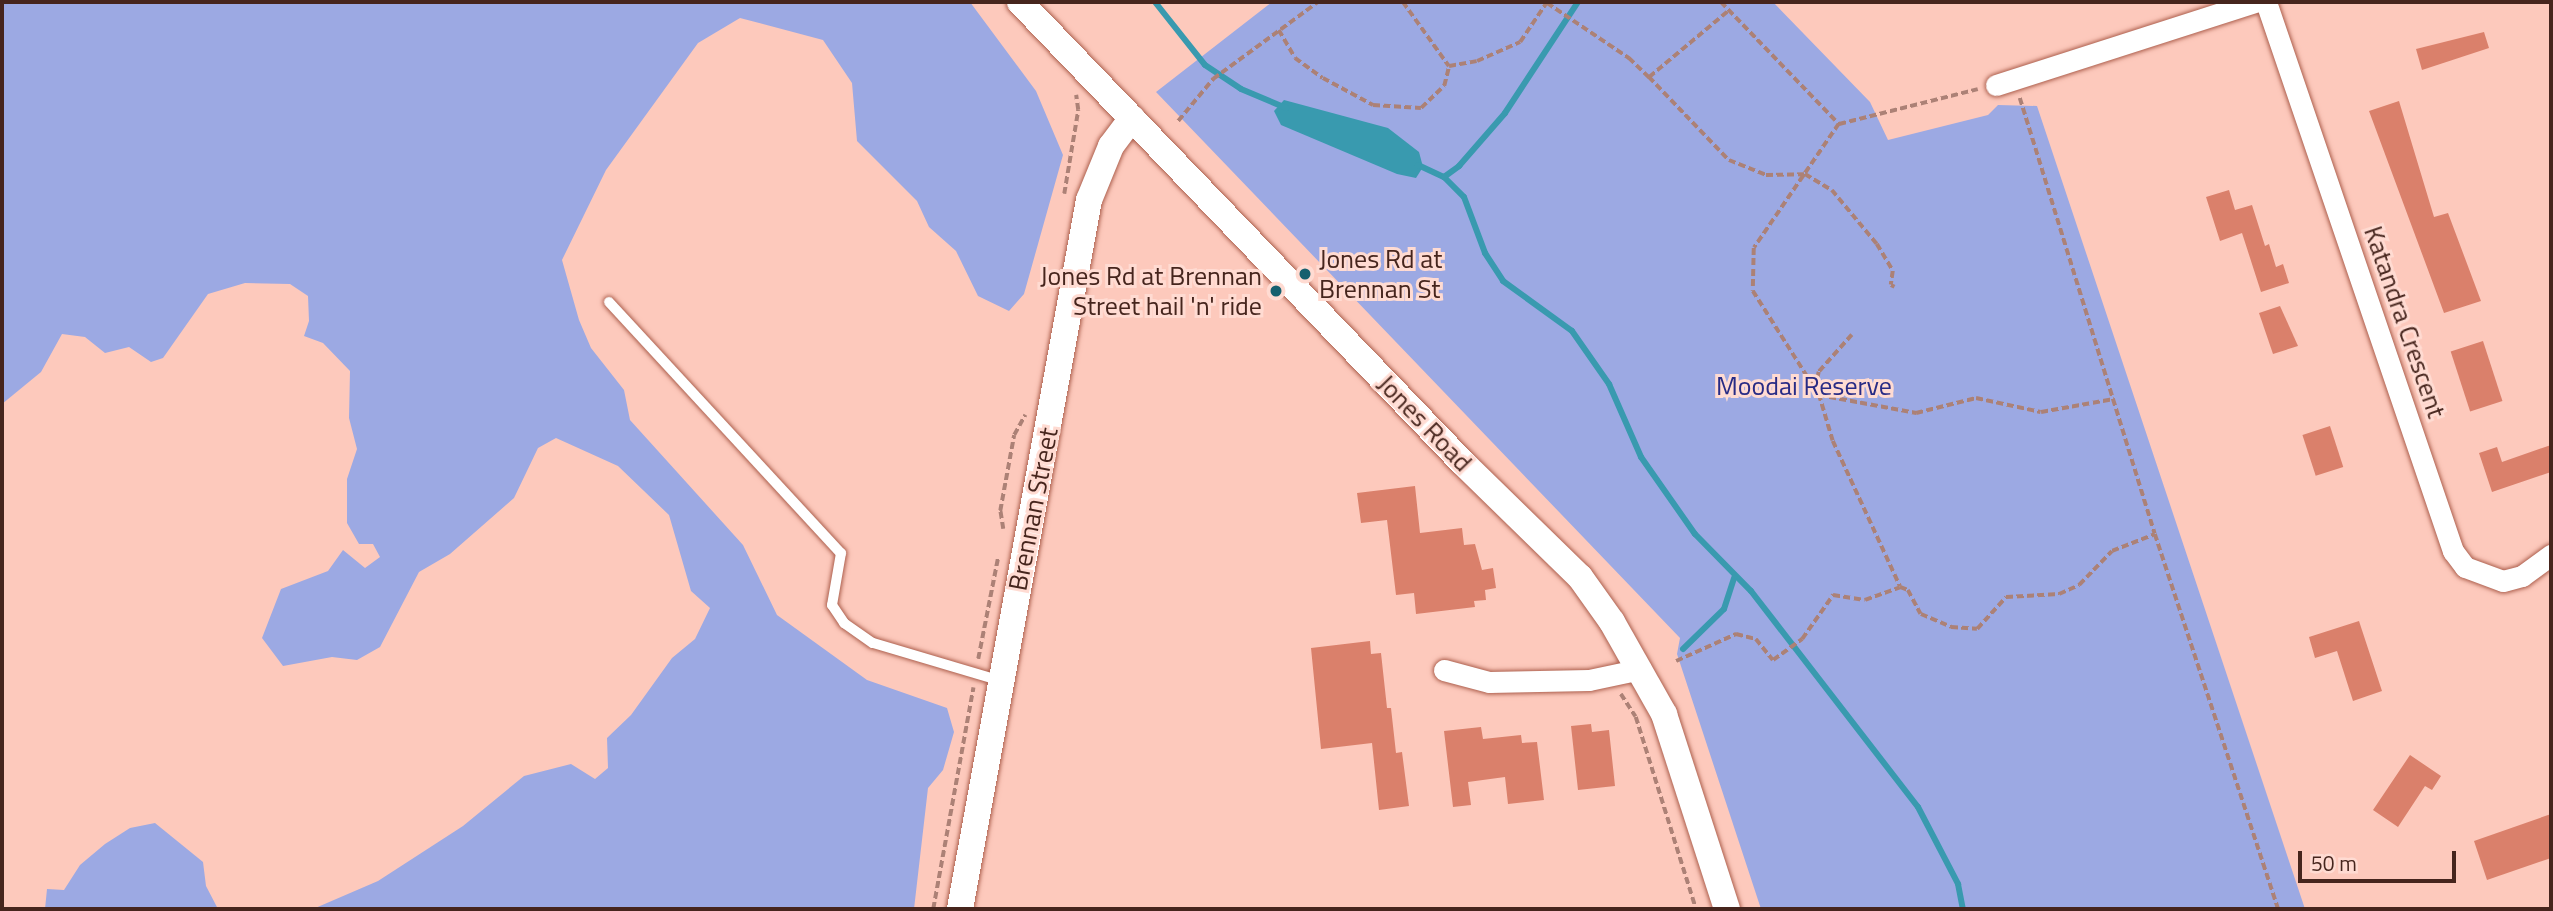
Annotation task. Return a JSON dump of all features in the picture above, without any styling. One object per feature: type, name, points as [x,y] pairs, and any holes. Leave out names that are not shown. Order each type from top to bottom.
[{"type":"street","name":"Jones Road","points":[[1020,2],[1462,462],[1580,577],[1641,669],[1664,714],[1727,909]]},
{"type":"street","points":[[2005,82],[2255,2]]},
{"type":"street","name":"Katandra Crescent","points":[[2266,2],[2453,551],[2465,567],[2503,580],[2522,576],[2551,555]]},
{"type":"street","name":"Brennan Street","points":[[960,909],[1089,200],[1111,146],[1132,118]]},
{"type":"street","points":[[1444,670],[1489,682],[1589,680],[1641,669]]},
{"type":"lane","points":[[609,302],[841,553],[832,605],[844,623],[873,643],[1001,681]]},
{"type":"path","points":[[1178,121],[1213,79],[1318,2]]},
{"type":"path","points":[[1279,30],[1295,58],[1373,105],[1421,108],[1444,86],[1449,66],[1403,2]]},
{"type":"path","points":[[1721,2],[1839,124]]},
{"type":"path","points":[[1449,66],[1477,61],[1520,42],[1547,3],[1629,58],[1728,160],[1766,175],[1805,174],[1832,190],[1877,244],[1893,271],[1891,285],[1895,287]]},
{"type":"path","points":[[1649,77],[1729,10]]},
{"type":"path","points":[[1900,587],[1833,441],[1819,396],[1753,290],[1754,248],[1839,124],[2005,82],[2114,399],[2155,534],[2278,909]]},
{"type":"path","points":[[1062,208],[1078,110],[1074,91]]},
{"type":"path","points":[[1819,396],[1819,372],[1852,335]]},
{"type":"path","points":[[1819,396],[1916,413],[1976,398],[2041,412],[2064,411],[2114,399]]},
{"type":"path","points":[[1001,540],[1000,511],[1014,435],[1026,412]]},
{"type":"path","points":[[1676,661],[1736,634],[1756,639],[1766,656],[1780,657],[1802,639],[1833,595],[1865,600],[1900,587],[1908,590],[1921,614],[1951,627],[1977,629],[2006,597],[2059,594],[2080,585],[2112,551],[2155,534]]},
{"type":"path","points":[[933,909],[999,553]]},
{"type":"path","points":[[1621,694],[1636,717],[1696,909]]},
{"type":"green space","points":[[2,2],[970,2],[1036,91],[1063,155],[1024,294],[1009,311],[978,296],[956,251],[929,227],[917,201],[857,141],[852,83],[823,40],[740,18],[698,43],[606,170],[562,260],[579,320],[591,348],[624,390],[630,420],[743,545],[777,615],[867,680],[947,708],[954,732],[943,770],[928,788],[914,909],[313,909],[378,881],[463,826],[524,776],[571,764],[595,779],[608,768],[607,738],[631,715],[672,658],[695,639],[710,608],[691,591],[669,515],[618,466],[556,438],[538,448],[514,498],[450,554],[419,572],[380,647],[357,660],[332,657],[283,666],[262,638],[281,589],[328,571],[343,550],[365,568],[380,557],[373,544],[359,544],[347,523],[347,479],[357,449],[349,418],[350,371],[323,343],[304,336],[309,321],[308,296],[290,284],[245,283],[208,294],[163,358],[151,362],[129,347],[105,353],[85,337],[62,334],[41,372],[2,404]]},
{"type":"green space","name":"Moodai Reserve","points":[[1272,2],[1773,2],[1870,102],[1888,140],[1988,115],[1998,105],[2037,106],[2305,909],[1761,909],[1677,654],[1680,638],[1156,92]]},
{"type":"green space","points":[[155,823],[203,862],[206,886],[218,909],[45,909],[47,889],[64,890],[80,865],[105,844],[130,828]]},
{"type":"shaded area","points":[[1284,100],[1388,128],[1419,152],[1423,167],[1416,178],[1397,174],[1281,125],[1274,111]]},
{"type":"building","points":[[2484,32],[2489,48],[2422,70],[2416,49]]},
{"type":"building","points":[[2399,101],[2434,217],[2448,213],[2481,301],[2444,313],[2369,111]]},
{"type":"building","points":[[2229,190],[2235,210],[2252,205],[2265,246],[2269,244],[2276,267],[2283,264],[2289,283],[2261,292],[2242,233],[2220,241],[2206,197]]},
{"type":"building","points":[[2280,306],[2298,346],[2273,354],[2259,313]]},
{"type":"building","points":[[2483,341],[2502,401],[2470,411],[2451,352]]},
{"type":"building","points":[[2330,426],[2343,467],[2316,476],[2302,435]]},
{"type":"building","points":[[2551,445],[2551,472],[2492,492],[2479,453],[2497,447],[2502,462]]},
{"type":"building","points":[[1415,486],[1420,533],[1462,528],[1464,545],[1475,544],[1482,570],[1493,568],[1496,588],[1485,590],[1486,600],[1474,601],[1475,607],[1416,614],[1414,593],[1396,595],[1387,520],[1361,523],[1357,493]]},
{"type":"building","points":[[2359,621],[2382,691],[2353,701],[2337,651],[2315,658],[2309,637]]},
{"type":"building","points":[[1370,641],[1371,654],[1381,653],[1387,708],[1391,708],[1396,753],[1402,752],[1409,806],[1379,810],[1372,743],[1321,749],[1311,648]]},
{"type":"building","points":[[1591,724],[1592,732],[1609,730],[1615,786],[1578,790],[1571,726]]},
{"type":"building","points":[[1481,727],[1483,739],[1521,735],[1522,743],[1537,742],[1544,800],[1508,804],[1505,777],[1468,782],[1471,805],[1453,807],[1444,731]]},
{"type":"building","points":[[2410,755],[2441,776],[2432,790],[2425,786],[2398,827],[2373,810]]},
{"type":"building","points":[[2551,814],[2551,858],[2487,880],[2474,841]]},
{"type":"waterway","points":[[1155,2],[1205,65],[1241,89],[1286,108]]},
{"type":"waterway","points":[[1444,177],[1459,166],[1505,113],[1578,2]]},
{"type":"waterway","points":[[1418,165],[1444,177],[1464,197],[1485,253],[1503,281],[1572,331],[1609,384],[1641,457],[1695,534],[1751,591],[1918,807],[1958,884],[1963,909]]},
{"type":"waterway","points":[[1683,649],[1724,609],[1734,578]]},
{"type":"place","name":"Jones Rd at Brennan St","points":[[1305,274]]},
{"type":"place","name":"Jones Rd at Brennan Street hail 'n' ride","points":[[1276,291]]}]
